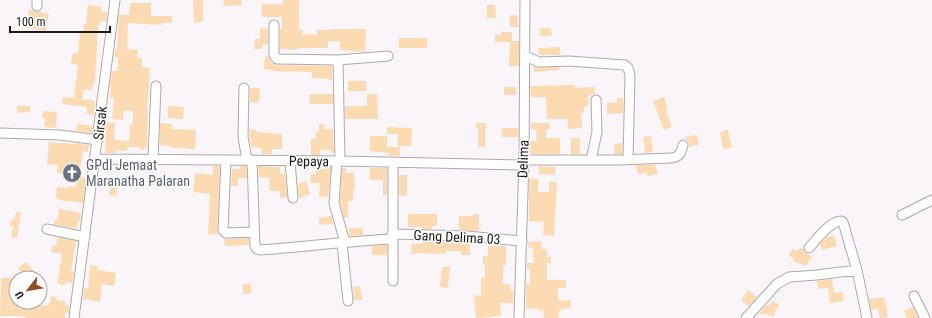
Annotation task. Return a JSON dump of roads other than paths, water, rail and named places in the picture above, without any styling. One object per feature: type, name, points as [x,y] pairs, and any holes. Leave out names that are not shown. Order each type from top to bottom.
[{"type":"street","name":"Sirsak","points":[[74,318],[96,158],[115,0]]},
{"type":"street","name":"Delima","points":[[519,318],[522,241],[525,0]]},
{"type":"street","points":[[274,25],[274,55],[276,58],[338,60],[388,56]]},
{"type":"street","points":[[525,56],[539,62],[568,61],[625,65],[628,68],[630,75],[628,159]]},
{"type":"street","points":[[338,60],[338,161],[334,203],[344,243],[348,301]]},
{"type":"street","points":[[153,159],[156,86]]},
{"type":"street","name":"Gang Delima 03","points":[[244,88],[243,137],[250,160],[255,246],[257,249],[260,250],[344,243],[392,236],[467,236],[522,241]]},
{"type":"street","points":[[591,160],[597,132],[596,100]]},
{"type":"street","points":[[0,133],[60,135],[98,140]]},
{"type":"street","name":"Pepaya","points":[[96,158],[393,163],[523,162],[676,158],[681,153],[683,145]]},
{"type":"street","points":[[226,160],[223,230],[226,233],[254,232]]},
{"type":"street","points":[[290,161],[293,198]]},
{"type":"street","points":[[393,163],[393,282]]},
{"type":"street","points":[[902,215],[932,200]]},
{"type":"street","points":[[809,248],[819,236],[835,222],[841,221],[844,224],[857,270],[867,318]]},
{"type":"street","points":[[47,229],[85,237]]},
{"type":"street","points":[[746,318],[777,284],[789,277],[857,270]]},
{"type":"street","points":[[914,296],[925,318]]},
{"type":"place","name":"GPdI Jemaat Maranatha Palaran","points":[[72,173]]}]
